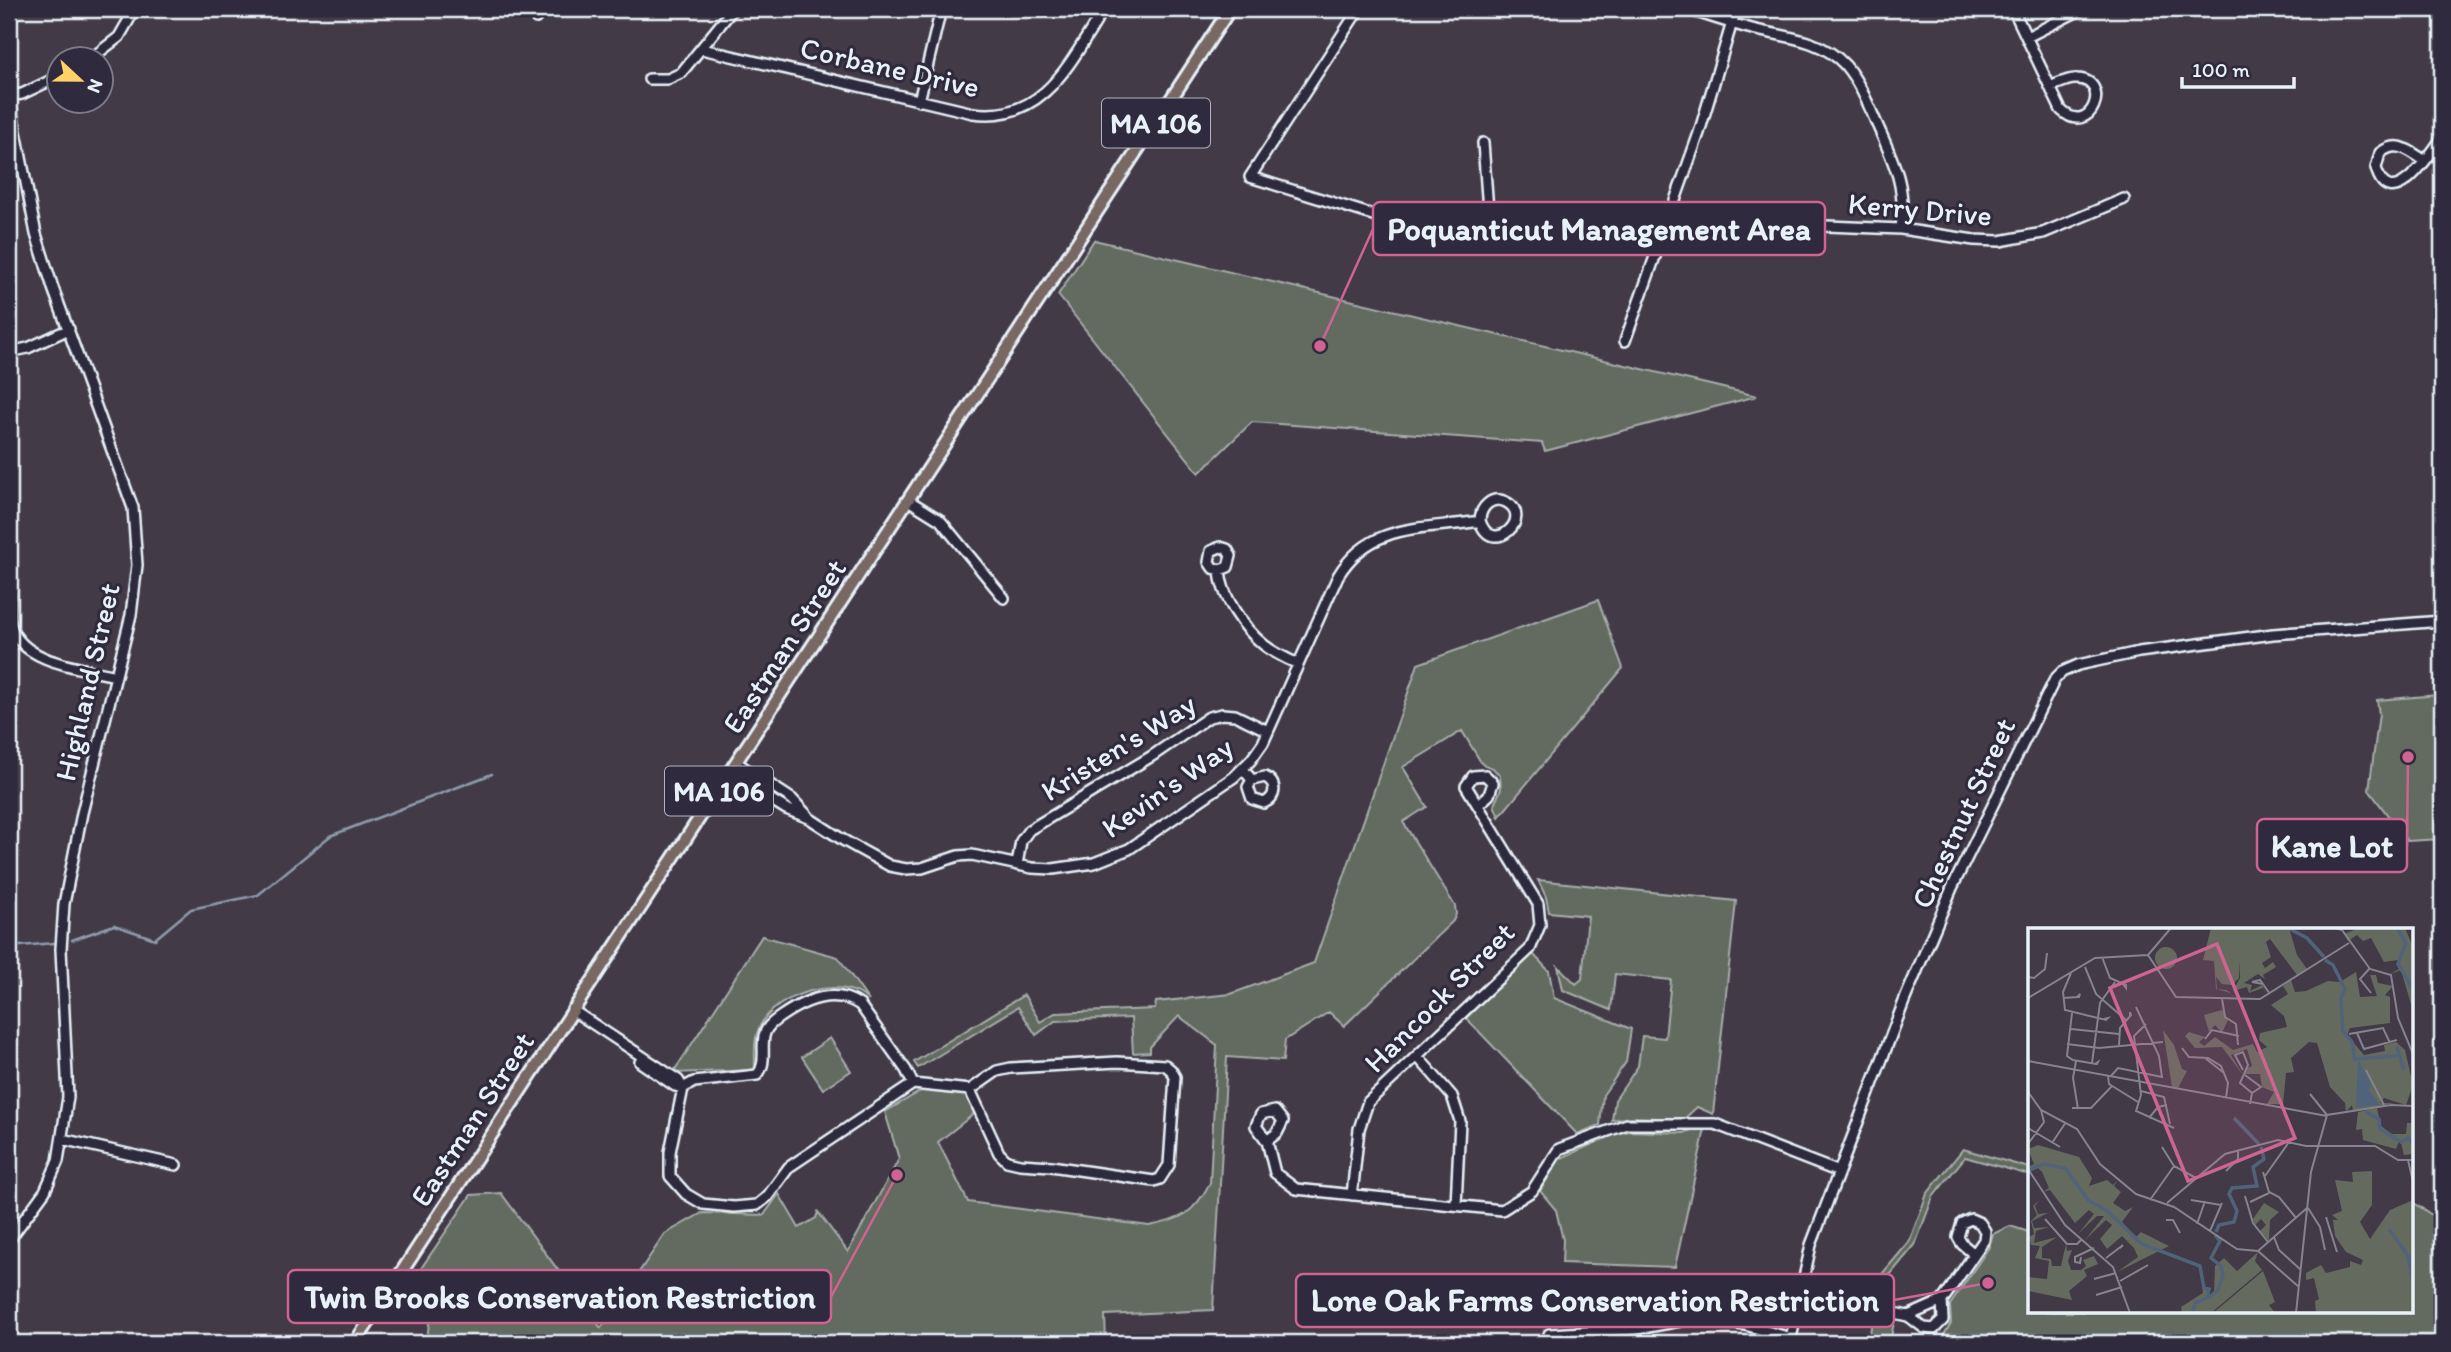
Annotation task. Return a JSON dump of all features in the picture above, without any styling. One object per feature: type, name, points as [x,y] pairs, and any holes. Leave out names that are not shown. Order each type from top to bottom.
[{"type":"main road","name":"Eastman Street","points":[[355,1343],[1230,9]]},
{"type":"street","points":[[649,79],[674,77],[687,68],[733,9]]},
{"type":"street","points":[[919,101],[941,9]]},
{"type":"street","name":"Corbane Drive","points":[[702,49],[984,115],[1002,113],[1033,103],[1057,81],[1104,9]]},
{"type":"street","name":"Kerry Drive","points":[[1359,9],[1250,177],[1418,229],[1490,237],[1665,229],[1826,226],[1900,229],[1974,240],[2014,240],[2061,227],[2124,199]]},
{"type":"street","points":[[1685,9],[1818,45],[1846,67],[1863,92],[1901,181],[1903,206],[1900,229]]},
{"type":"street","points":[[1625,341],[1699,133],[1737,9]]},
{"type":"street","points":[[2013,9],[2027,37],[2050,87],[2061,110],[2070,117],[2082,117],[2094,107],[2095,91],[2091,84],[2084,80],[2071,79],[2050,87]]},
{"type":"street","points":[[2027,37],[2082,9]]},
{"type":"street","points":[[107,46],[119,37],[134,11]]},
{"type":"street","points":[[9,96],[22,94],[46,83]]},
{"type":"street","name":"Highland Street","points":[[9,96],[36,234],[128,490],[136,524],[137,565],[135,594],[82,813],[63,912],[61,949],[68,1097],[58,1161],[45,1191],[9,1240]]},
{"type":"street","points":[[2425,160],[2404,147],[2391,146],[2380,153],[2376,168],[2384,181],[2399,185],[2410,180],[2442,138]]},
{"type":"street","points":[[1483,143],[1490,237]]},
{"type":"street","points":[[9,352],[28,348],[69,329]]},
{"type":"street","points":[[908,500],[940,520],[1004,598]]},
{"type":"street","name":"Kevin's Way","points":[[1497,500],[1508,503],[1516,519],[1512,529],[1502,536],[1486,531],[1480,521],[1482,509],[1491,501],[1497,500]]},
{"type":"street","name":"Kevin's Way","points":[[730,774],[786,809],[809,818],[872,857],[898,868],[922,868],[950,858],[972,855],[1041,869],[1094,863],[1117,855],[1214,792],[1243,769],[1260,749],[1338,576],[1363,546],[1381,536],[1399,531],[1480,521]]},
{"type":"street","points":[[1220,570],[1226,595],[1252,632],[1265,646],[1298,664]]},
{"type":"street","points":[[9,587],[10,623],[19,643],[26,649],[49,659],[116,676]]},
{"type":"street","name":"Chestnut Street","points":[[1790,1341],[1811,1245],[1905,999],[1952,888],[2055,679],[2062,672],[2078,665],[2139,652],[2273,634],[2442,621]]},
{"type":"street","name":"Kristen's Way","points":[[1017,865],[1021,841],[1029,830],[1152,756],[1209,717],[1235,715],[1269,731]]},
{"type":"street","name":"Kevin's Way","points":[[737,763],[792,799],[809,818]]},
{"type":"street","points":[[1243,769],[1252,780]]},
{"type":"street","name":"Hancock Street","points":[[1352,1195],[1359,1129],[1368,1102],[1530,948],[1540,925],[1538,904],[1478,804]]},
{"type":"street","points":[[683,1088],[694,1082],[757,1074],[762,1067],[764,1033],[773,1022],[814,998],[840,997],[852,999],[860,1005],[913,1084]]},
{"type":"street","points":[[570,1013],[678,1080],[683,1088],[670,1152],[670,1177],[686,1194],[703,1204],[750,1208],[762,1202],[789,1167],[913,1084],[970,1090],[997,1071],[1011,1068],[1116,1062],[1165,1065],[1175,1077],[1169,1165],[1160,1179],[1154,1181],[1007,1161],[999,1153],[970,1090]]},
{"type":"street","points":[[1417,1056],[1452,1096],[1460,1121],[1456,1205]]},
{"type":"street","points":[[1267,1141],[1275,1174],[1296,1189],[1502,1210],[1532,1191],[1559,1149],[1627,1124],[1715,1124],[1839,1172]]},
{"type":"street","points":[[62,1139],[176,1165]]},
{"type":"street","points":[[1908,1316],[1942,1301],[1974,1254]]},
{"type":"street","points":[[1801,1293],[1908,1316],[1924,1328],[1934,1329],[1943,1320],[1942,1301]]},
{"type":"street","points":[[1549,1334],[1637,1329],[1691,1319],[1745,1325],[1790,1341]]},
{"type":"shaded area","points":[[1094,240],[1757,396],[1545,451],[1542,443],[1252,422],[1199,473],[1058,295]]},
{"type":"shaded area","points":[[1598,600],[1623,668],[1499,817],[1494,805],[1501,789],[1500,776],[1493,768],[1482,764],[1462,731],[1403,767],[1427,807],[1403,822],[1455,906],[1453,921],[1344,1026],[1329,1012],[1285,1040],[1283,1061],[1227,1057],[1213,1310],[1105,1315],[1106,1343],[426,1343],[431,1312],[409,1286],[471,1195],[501,1193],[601,1328],[665,1234],[702,1213],[764,1215],[779,1194],[799,1228],[816,1218],[818,1212],[848,1252],[899,1159],[885,1112],[921,1091],[960,1091],[966,1094],[975,1113],[938,1142],[968,1202],[1149,1226],[1186,1214],[1198,1202],[1210,1183],[1217,1045],[1179,1016],[1150,1047],[1150,1052],[1133,1053],[1131,1018],[1055,1021],[1036,1035],[1018,1007],[918,1068],[914,1062],[1024,995],[1040,1022],[1055,1013],[1155,1009],[1156,1002],[1231,994],[1314,963],[1418,664]]},
{"type":"shaded area","points":[[2442,683],[2442,839],[2407,841],[2369,790],[2379,714],[2377,700],[2439,695]]},
{"type":"shaded area","points":[[1538,880],[1736,901],[1713,1114],[1697,1107],[1684,1119],[1630,1117],[1612,1120],[1615,1100],[1638,1066],[1642,1036],[1665,1038],[1671,980],[1615,974],[1611,1010],[1563,990],[1558,966],[1576,984],[1582,979],[1588,916],[1549,912]]},
{"type":"shaded area","points":[[762,936],[838,957],[869,1001],[857,993],[843,989],[810,991],[780,1005],[760,1026],[755,1042],[755,1070],[673,1073]]},
{"type":"shaded area","points":[[1533,954],[1549,971],[1554,998],[1631,1029],[1626,1062],[1603,1095],[1600,1125],[1577,1134],[1466,1018]]},
{"type":"shaded area","points":[[830,1038],[851,1071],[823,1089],[802,1057]]},
{"type":"shaded area","points":[[1696,1125],[1705,1129],[1675,1267],[1562,1263],[1563,1240],[1556,1210],[1540,1191],[1559,1159],[1615,1134],[1630,1131],[1684,1133],[1694,1129]]},
{"type":"shaded area","points":[[1963,1149],[2028,1168],[2028,1175],[1965,1157],[1933,1197],[1915,1245],[1868,1301],[1861,1299],[1909,1242],[1927,1194]]},
{"type":"shaded area","points":[[2412,1202],[2442,1222],[2442,1343],[1943,1343],[1942,1338],[1951,1323],[1950,1305],[1989,1247],[1993,1234],[2010,1226],[2028,1232],[2028,1314],[2412,1314]]},
{"type":"shaded area","points":[[1873,1317],[1894,1322],[1890,1343],[1868,1343]]},
{"type":"waterway","points":[[72,940],[114,925],[155,939],[191,909],[258,895],[330,836],[492,774]]},
{"type":"waterway","points":[[9,947],[54,943]]},
{"type":"place","name":"Poquanticut Management Area","points":[[1320,346]]},
{"type":"place","name":"Kane Lot","points":[[2408,757]]},
{"type":"place","name":"Twin Brooks Conservation Restriction","points":[[897,1175]]},
{"type":"place","name":"Lone Oak Farms Conservation Restriction","points":[[1988,1283]]}]
